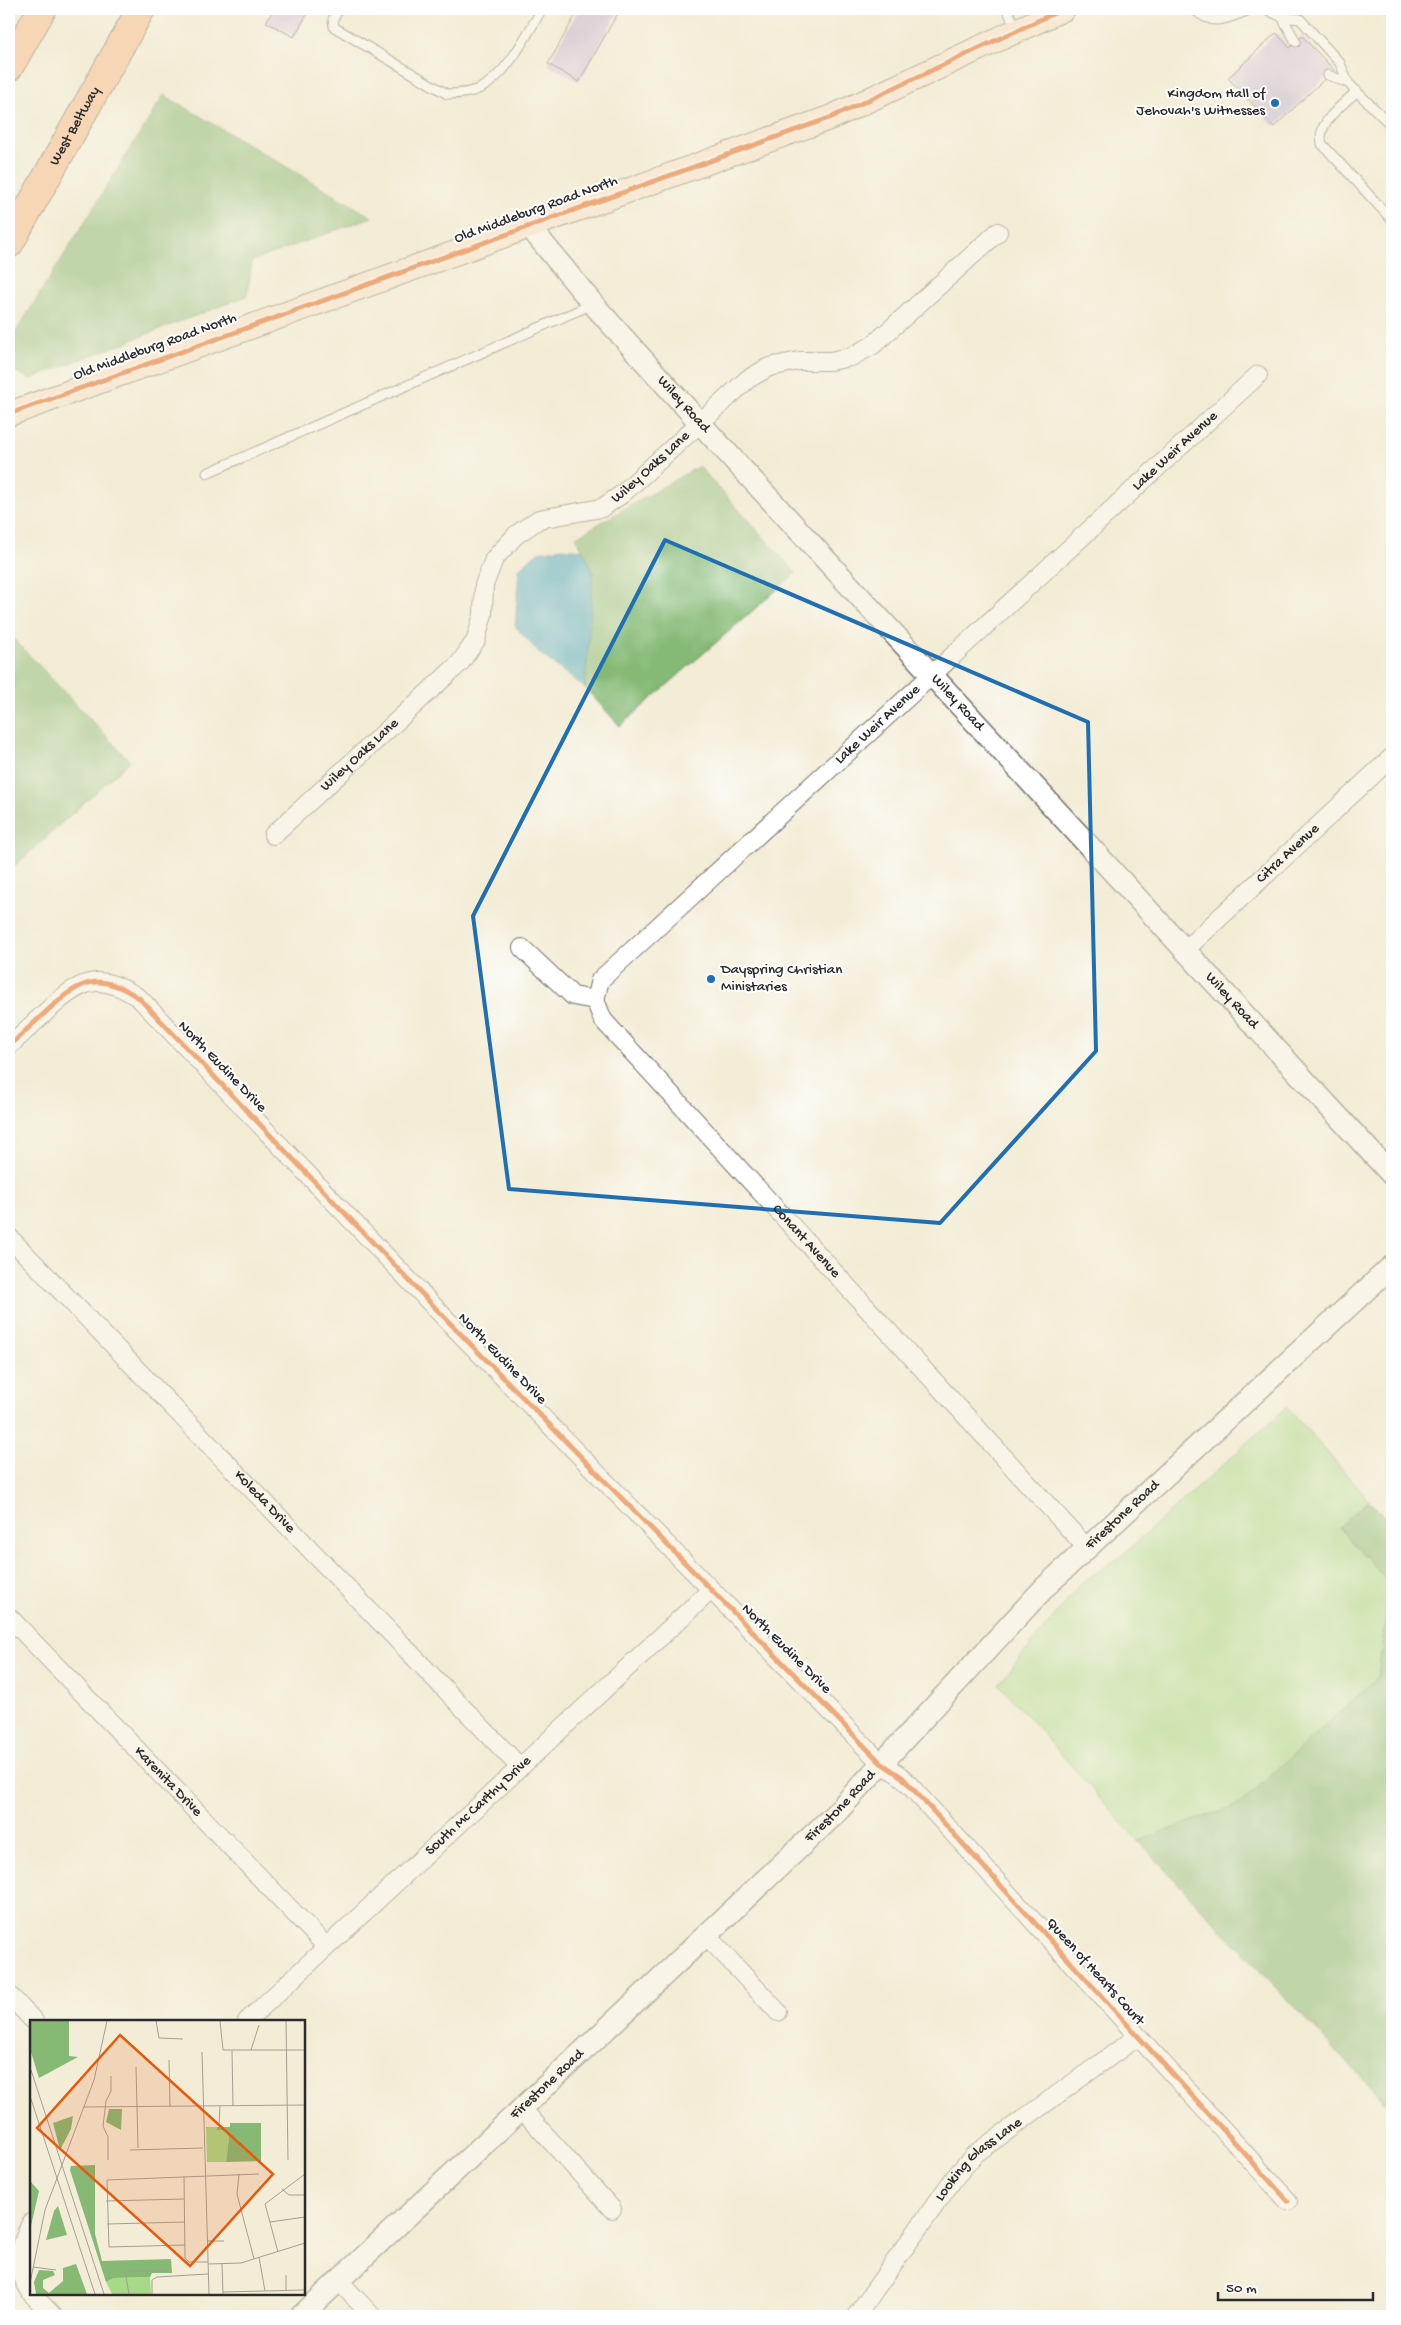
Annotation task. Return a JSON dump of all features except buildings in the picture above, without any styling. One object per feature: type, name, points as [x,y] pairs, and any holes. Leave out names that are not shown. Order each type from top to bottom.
[{"type":"highway","points":[[9,66],[42,9]]},
{"type":"highway","name":"West Beltway","points":[[9,244],[141,9]]},
{"type":"main road","name":"Old Middleburg Road North","points":[[9,414],[832,117],[1063,9]]},
{"type":"street","name":"Wiley Road","points":[[528,226],[593,304],[700,422],[1392,1175]]},
{"type":"street","name":"Wiley Oaks Lane","points":[[273,835],[460,663],[476,640],[483,614],[484,585],[494,559],[516,535],[539,519],[602,508],[622,494],[748,378],[769,367],[800,361],[830,361],[844,358],[873,345],[998,232]]},
{"type":"street","name":"Lake Weir Avenue","points":[[594,1000],[600,980],[1258,375]]},
{"type":"street","name":"Citra Avenue","points":[[1185,950],[1392,757]]},
{"type":"street","points":[[522,948],[572,996],[594,1000]]},
{"type":"street","name":"North Eudine Drive","points":[[9,1046],[67,993],[84,983],[102,982],[121,986],[139,998],[445,1318],[881,1763]]},
{"type":"street","name":"Conant Avenue","points":[[594,1000],[603,1020],[1086,1547]]},
{"type":"street","name":"Koleda Drive","points":[[9,1237],[519,1766]]},
{"type":"street","name":"Firestone Road","points":[[301,2316],[833,1816],[1045,1587],[1086,1547],[1392,1266]]},
{"type":"street","name":"South Mc Carthy Drive","points":[[248,2020],[519,1766],[711,1590]]},
{"type":"street","name":"Karenita Drive","points":[[9,1617],[326,1946]]},
{"type":"street","name":"Queen of Hearts Court","points":[[881,1763],[902,1777],[1288,2201]]},
{"type":"street","points":[[707,1936],[778,2012]]},
{"type":"street","points":[[9,1995],[33,2020]]},
{"type":"street","name":"Looking Glass Lane","points":[[856,2316],[955,2177],[975,2154],[1137,2036]]},
{"type":"street","points":[[522,2109],[612,2209]]},
{"type":"street","points":[[30,2225],[22,2242],[20,2261],[24,2282],[30,2290]]},
{"type":"street","points":[[340,2280],[372,2316]]},
{"type":"street","points":[[34,2295],[53,2316]]},
{"type":"lane","points":[[339,9],[333,19],[334,27],[446,94],[460,94],[480,89],[495,78],[516,52],[542,9]]},
{"type":"lane","points":[[1007,9],[1018,30]]},
{"type":"lane","points":[[1194,9],[1206,19],[1218,21],[1252,9]]},
{"type":"lane","points":[[1265,9],[1282,17],[1300,19],[1340,63],[1348,83]]},
{"type":"lane","points":[[1282,17],[1296,42]]},
{"type":"lane","points":[[1328,75],[1348,83],[1392,126]]},
{"type":"lane","points":[[1356,91],[1322,126],[1319,135],[1322,144],[1392,220]]},
{"type":"lane","points":[[207,473],[593,304]]},
{"type":"highlighted area","points":[[665,540],[1088,722],[1096,1051],[940,1223],[509,1189],[473,916]]},
{"type":"green space","points":[[164,95],[372,217],[252,261],[247,296],[30,379],[9,368],[9,343]]},
{"type":"green space","points":[[699,466],[796,573],[620,726],[585,688],[593,571],[576,537]]},
{"type":"green space","points":[[9,634],[130,761],[9,871]]},
{"type":"green space","points":[[1287,1407],[1369,1500],[1339,1527],[1390,1583],[1378,1677],[1240,1804],[1138,1841],[999,1684],[1081,1583],[1121,1556]]},
{"type":"green space","points":[[1369,1500],[1392,1526],[1392,2110],[1138,1841],[1240,1804],[1378,1677],[1390,1583],[1339,1527]]},
{"type":"water","points":[[562,548],[583,550],[593,571],[585,688],[539,653],[515,626],[519,569],[538,552]]},
{"type":"cycle path","points":[[9,414],[832,117],[1063,9]]},
{"type":"cycle path","points":[[9,1046],[60,1000],[81,986],[102,982],[125,990],[139,998],[445,1318],[881,1763],[902,1777],[1288,2201]]},
{"type":"place","name":"Kingdom Hall of Jehovah's Witnesses","points":[[1275,103]]},
{"type":"place","name":"Dayspring Christian Ministaries","points":[[711,979]]}]
